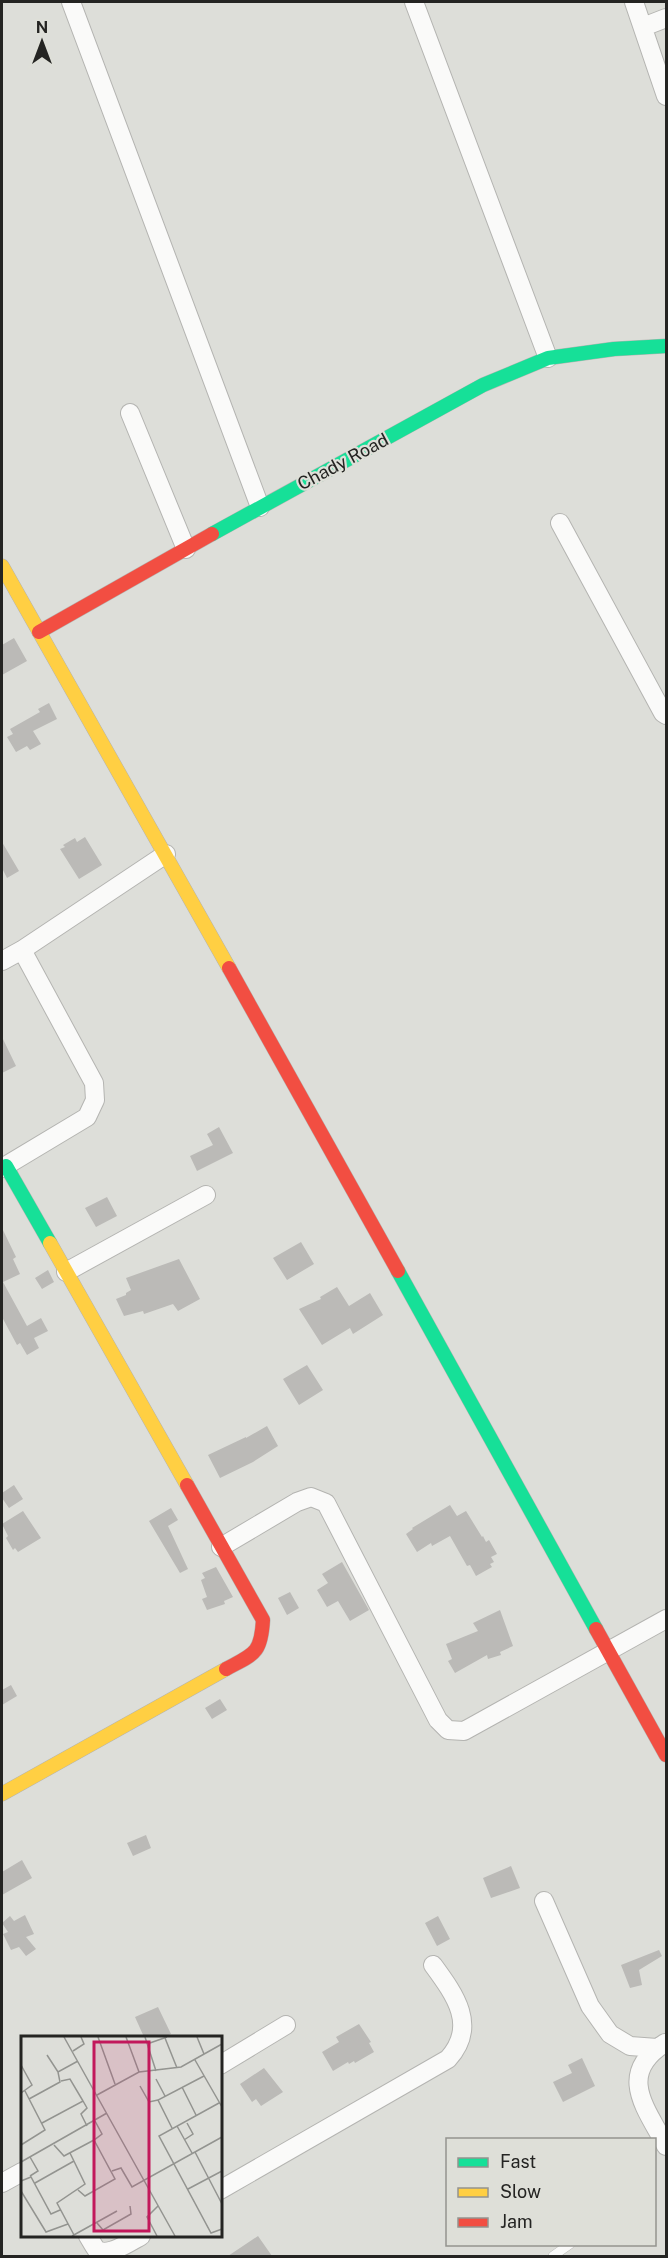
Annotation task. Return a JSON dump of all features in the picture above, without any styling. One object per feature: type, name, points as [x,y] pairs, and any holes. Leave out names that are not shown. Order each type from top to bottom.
[{"type":"street","points":[[71,2],[260,507]]},
{"type":"street","points":[[414,2],[548,358]]},
{"type":"street","points":[[634,2],[666,96]]},
{"type":"street","points":[[642,27],[666,18]]},
{"type":"street","name":"Chady Road","points":[[39,632],[483,385],[548,358],[614,349],[666,346]]},
{"type":"street","points":[[130,413],[186,549]]},
{"type":"street","points":[[560,523],[666,715]]},
{"type":"street","points":[[2,566],[166,854],[666,1755]]},
{"type":"street","points":[[2,961],[166,854]]},
{"type":"street","points":[[2,1794],[254,1654],[262,1639],[263,1620],[4,1167],[87,1117],[95,1101],[93,1083],[22,950]]},
{"type":"street","points":[[66,1272],[206,1195]]},
{"type":"street","points":[[221,1547],[297,1502],[311,1497],[326,1503],[438,1720],[448,1730],[464,1731],[666,1619]]},
{"type":"street","points":[[544,1901],[590,2006],[610,2034],[630,2046],[662,2045]]},
{"type":"street","points":[[222,2189],[448,2059],[458,2048],[463,2033],[461,2017],[457,2000],[433,1965]]},
{"type":"street","points":[[222,2065],[285,2025]]},
{"type":"street","points":[[662,2045],[640,2067],[637,2086],[666,2146]]},
{"type":"street","points":[[2,2183],[21,2173]]},
{"type":"street","points":[[94,2247],[103,2253],[113,2252],[138,2237]]},
{"type":"lane","points":[[553,2256],[567,2246]]},
{"type":"building","points":[[14,638],[27,661],[2,675],[2,645]]},
{"type":"building","points":[[49,703],[57,719],[33,731],[41,744],[30,750],[27,746],[16,752],[7,737],[13,734],[10,729],[40,712],[38,709]]},
{"type":"building","points":[[85,837],[102,865],[79,879],[60,849],[75,838],[77,842]]},
{"type":"building","points":[[2,842],[19,871],[7,878],[2,868]]},
{"type":"building","points":[[2,1037],[16,1066],[2,1073]]},
{"type":"building","points":[[219,1127],[233,1153],[197,1171],[190,1156],[213,1145],[207,1134]]},
{"type":"building","points":[[107,1197],[117,1216],[96,1227],[85,1208]]},
{"type":"building","points":[[2,1228],[16,1257],[13,1259],[20,1274],[3,1282],[27,1326],[41,1318],[48,1331],[34,1338],[39,1348],[27,1355],[20,1343],[17,1345],[2,1317]]},
{"type":"building","points":[[301,1242],[314,1264],[287,1280],[273,1258]]},
{"type":"building","points":[[179,1259],[200,1299],[178,1311],[173,1304],[144,1314],[143,1311],[124,1316],[116,1299],[131,1290],[126,1278]]},
{"type":"building","points":[[48,1270],[54,1282],[42,1289],[35,1278]]},
{"type":"building","points":[[337,1287],[349,1306],[370,1293],[383,1315],[353,1334],[350,1328],[322,1345],[299,1309],[321,1299],[320,1297]]},
{"type":"building","points":[[307,1365],[323,1390],[299,1405],[283,1379]]},
{"type":"building","points":[[267,1426],[278,1446],[253,1462],[220,1478],[208,1455]]},
{"type":"building","points":[[14,1485],[23,1499],[9,1508],[2,1498],[2,1493]]},
{"type":"building","points":[[450,1505],[457,1516],[466,1511],[482,1537],[486,1542],[489,1540],[497,1554],[491,1557],[494,1562],[490,1564],[492,1567],[476,1576],[470,1565],[467,1566],[450,1536],[432,1546],[431,1543],[417,1552],[406,1534]]},
{"type":"building","points":[[171,1508],[178,1520],[168,1526],[188,1569],[180,1573],[149,1521]]},
{"type":"building","points":[[23,1511],[41,1538],[18,1552],[15,1548],[13,1550],[6,1538],[8,1536],[2,1524]]},
{"type":"building","points":[[342,1562],[369,1610],[350,1621],[338,1601],[327,1607],[317,1590],[328,1583],[322,1574]]},
{"type":"building","points":[[216,1567],[233,1597],[224,1601],[225,1604],[207,1610],[202,1599],[207,1597],[201,1580],[205,1578],[202,1573]]},
{"type":"building","points":[[290,1592],[299,1608],[287,1615],[278,1598]]},
{"type":"building","points":[[500,1610],[513,1646],[500,1652],[501,1655],[488,1659],[487,1655],[455,1673],[448,1661],[452,1659],[446,1644],[478,1631],[473,1623]]},
{"type":"building","points":[[11,1685],[17,1696],[2,1705],[2,1690]]},
{"type":"building","points":[[220,1699],[227,1710],[212,1719],[205,1708]]},
{"type":"building","points":[[146,1835],[151,1848],[133,1856],[127,1843]]},
{"type":"building","points":[[22,1860],[32,1878],[2,1895],[2,1872]]},
{"type":"building","points":[[511,1866],[520,1888],[491,1898],[483,1878]]},
{"type":"building","points":[[25,1915],[34,1934],[26,1937],[36,1949],[26,1956],[19,1947],[11,1950],[3,1934],[8,1932],[2,1923],[10,1916],[14,1921]]},
{"type":"building","points":[[438,1916],[450,1939],[437,1946],[425,1923]]},
{"type":"building","points":[[659,1950],[662,1956],[639,1970],[642,1985],[630,1988],[621,1965]]},
{"type":"building","points":[[158,2007],[171,2034],[144,2036],[135,2017]]},
{"type":"building","points":[[359,2024],[371,2042],[369,2043],[374,2052],[355,2063],[354,2061],[349,2064],[348,2062],[333,2071],[322,2052],[339,2042],[336,2037]]},
{"type":"building","points":[[582,2058],[595,2086],[563,2102],[553,2082],[572,2073],[568,2065]]},
{"type":"building","points":[[264,2068],[283,2092],[261,2106],[256,2099],[252,2102],[240,2084]]},
{"type":"building","points":[[258,2236],[272,2256],[228,2256]]},
{"type":"traffic: fast","points":[[212,534],[483,385],[548,358],[614,349],[666,346]]},
{"type":"traffic: fast","points":[[6,1166],[50,1243]]},
{"type":"traffic: fast","points":[[398,1271],[596,1629]]},
{"type":"traffic: slow","points":[[2,566],[229,968]]},
{"type":"traffic: slow","points":[[50,1243],[187,1485]]},
{"type":"traffic: slow","points":[[2,1794],[226,1669]]},
{"type":"traffic: jam","points":[[39,632],[212,534]]},
{"type":"traffic: jam","points":[[229,968],[398,1271]]},
{"type":"traffic: jam","points":[[187,1485],[263,1620],[260,1640],[254,1652],[226,1669]]},
{"type":"traffic: jam","points":[[596,1629],[666,1755]]}]
